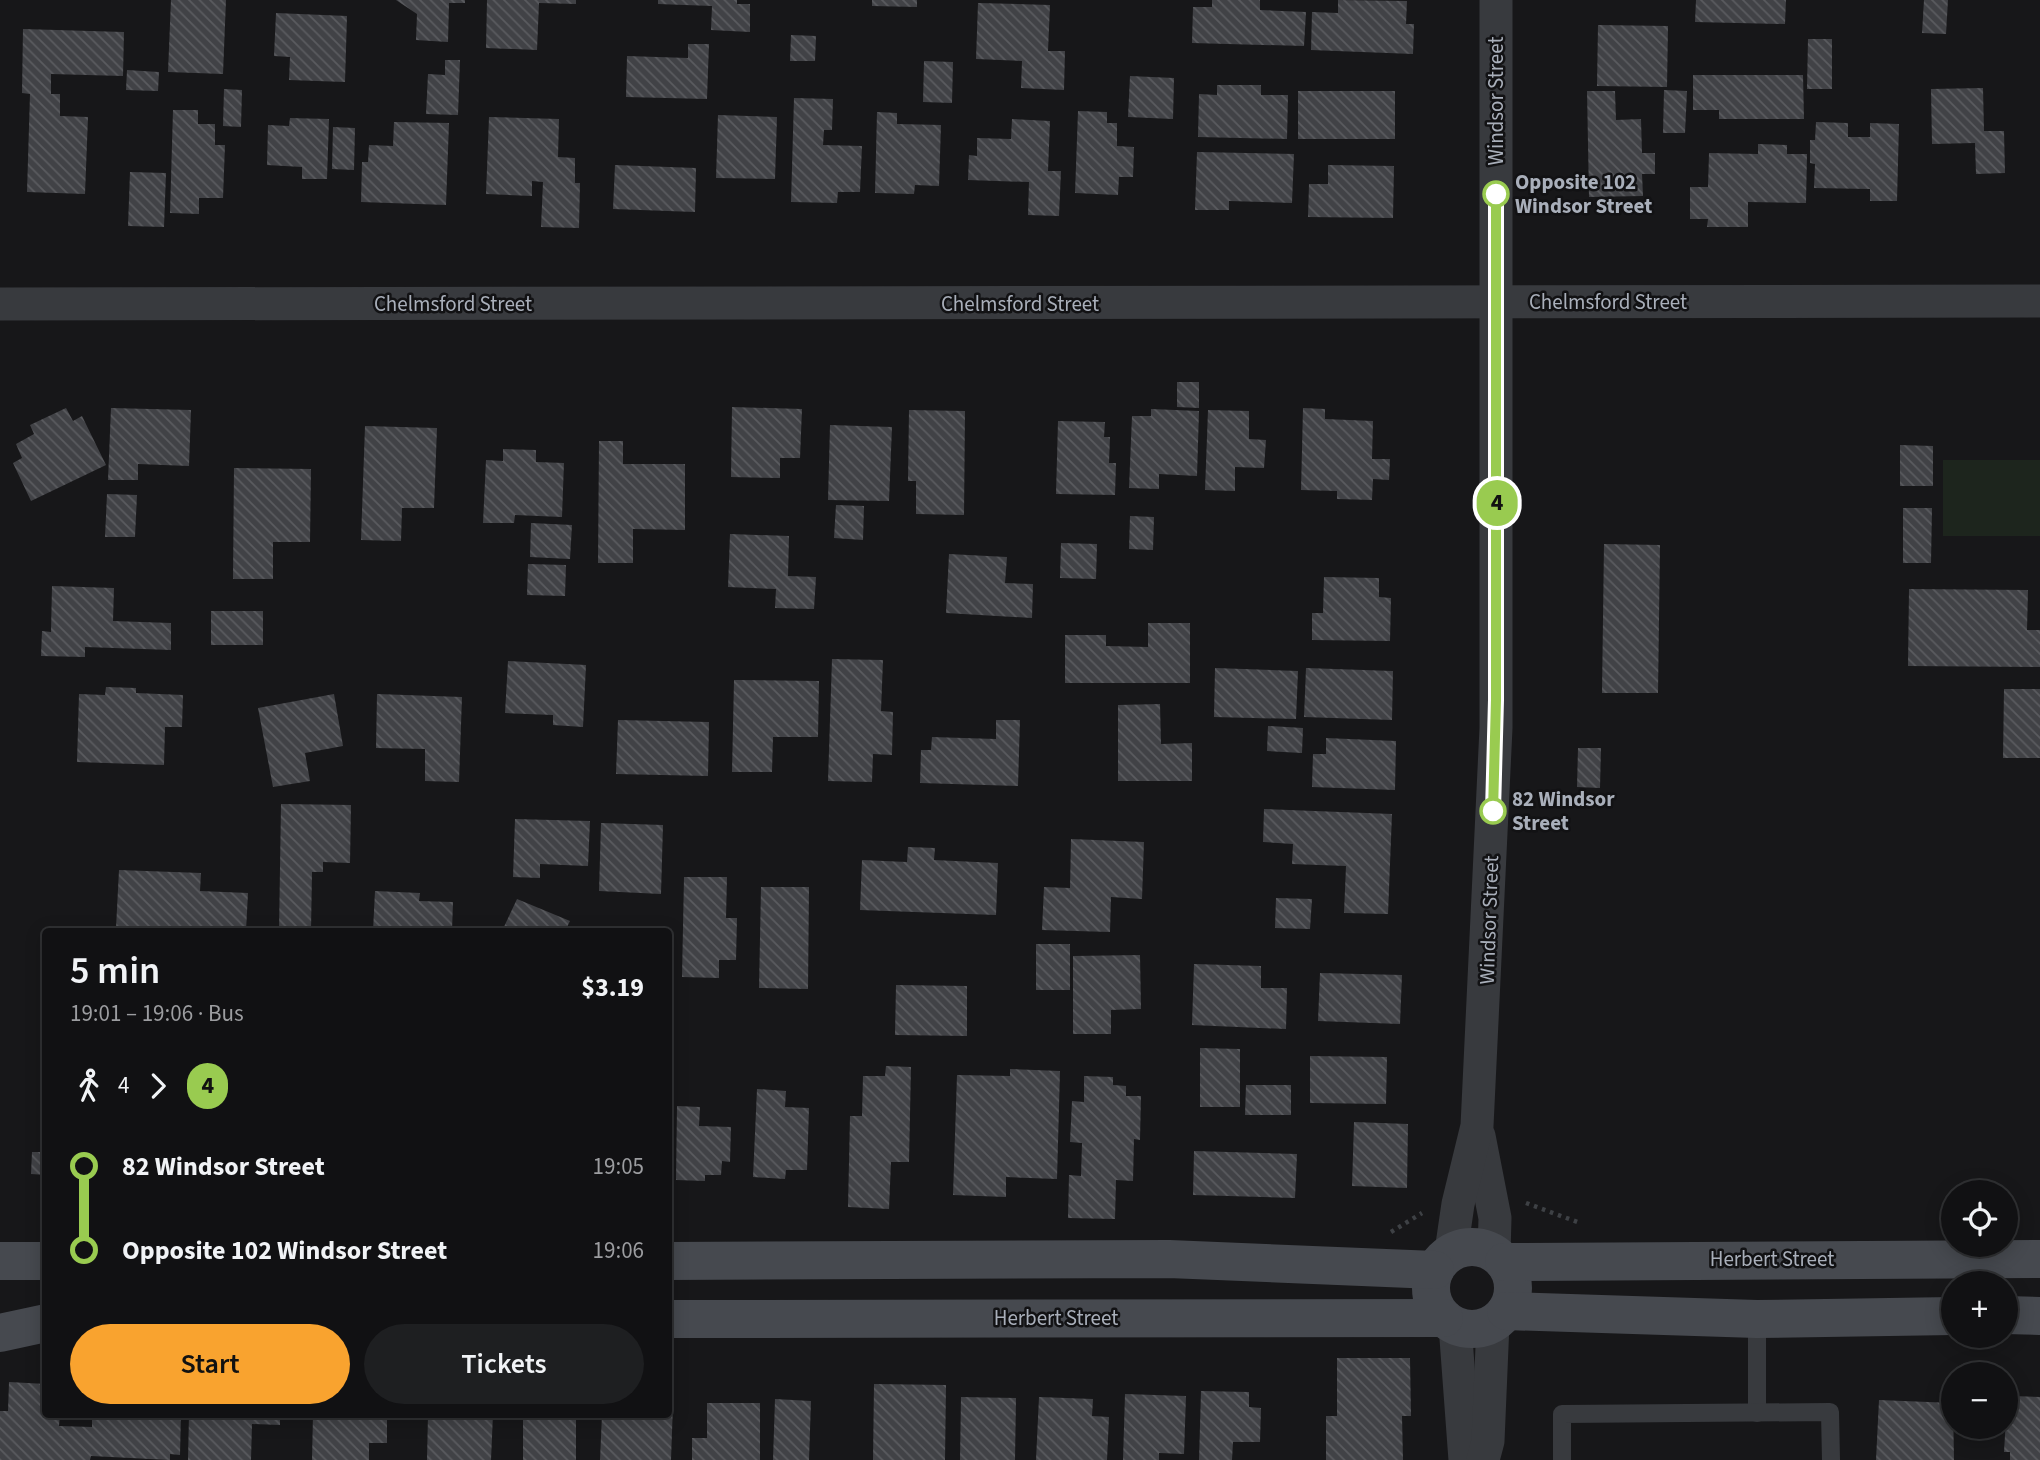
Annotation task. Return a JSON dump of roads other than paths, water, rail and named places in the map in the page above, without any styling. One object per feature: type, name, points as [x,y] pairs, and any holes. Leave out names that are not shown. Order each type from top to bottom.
[{"type":"street","name":"Windsor Street","points":[[1465,1460],[1450,1322],[1432,1296],[1478,1126],[1496,728],[1496,0]]},
{"type":"street","name":"Chelmsford Street","points":[[0,304],[2040,302]]},
{"type":"street","name":"Windsor Street","points":[[1478,1126],[1495,1218],[1499,1257],[1513,1286],[1499,1317],[1488,1441],[1483,1460]]},
{"type":"street","points":[[672,1261],[1443,1261],[1477,1247],[1499,1257]]},
{"type":"street","name":"Herbert Street","points":[[1499,1257],[2040,1259]]},
{"type":"street","points":[[0,1261],[42,1261]]},
{"type":"street","points":[[716,1261],[716,1319]]},
{"type":"street","points":[[2018,1315],[2040,1316]]},
{"type":"street","points":[[1450,1322],[1474,1329],[1499,1317],[1757,1319],[1941,1316]]},
{"type":"street","name":"Herbert Street","points":[[672,1319],[1450,1322]]},
{"type":"street","points":[[0,1332],[42,1324]]},
{"type":"lane","points":[[1757,1319],[1757,1413]]},
{"type":"lane","points":[[1562,1460],[1562,1414],[1830,1412],[1830,1460]]},
{"type":"place","name":"Opposite 102 Windsor Street","points":[[1496,194]]},
{"type":"place","name":"82 Windsor Street","points":[[1493,811]]}]
